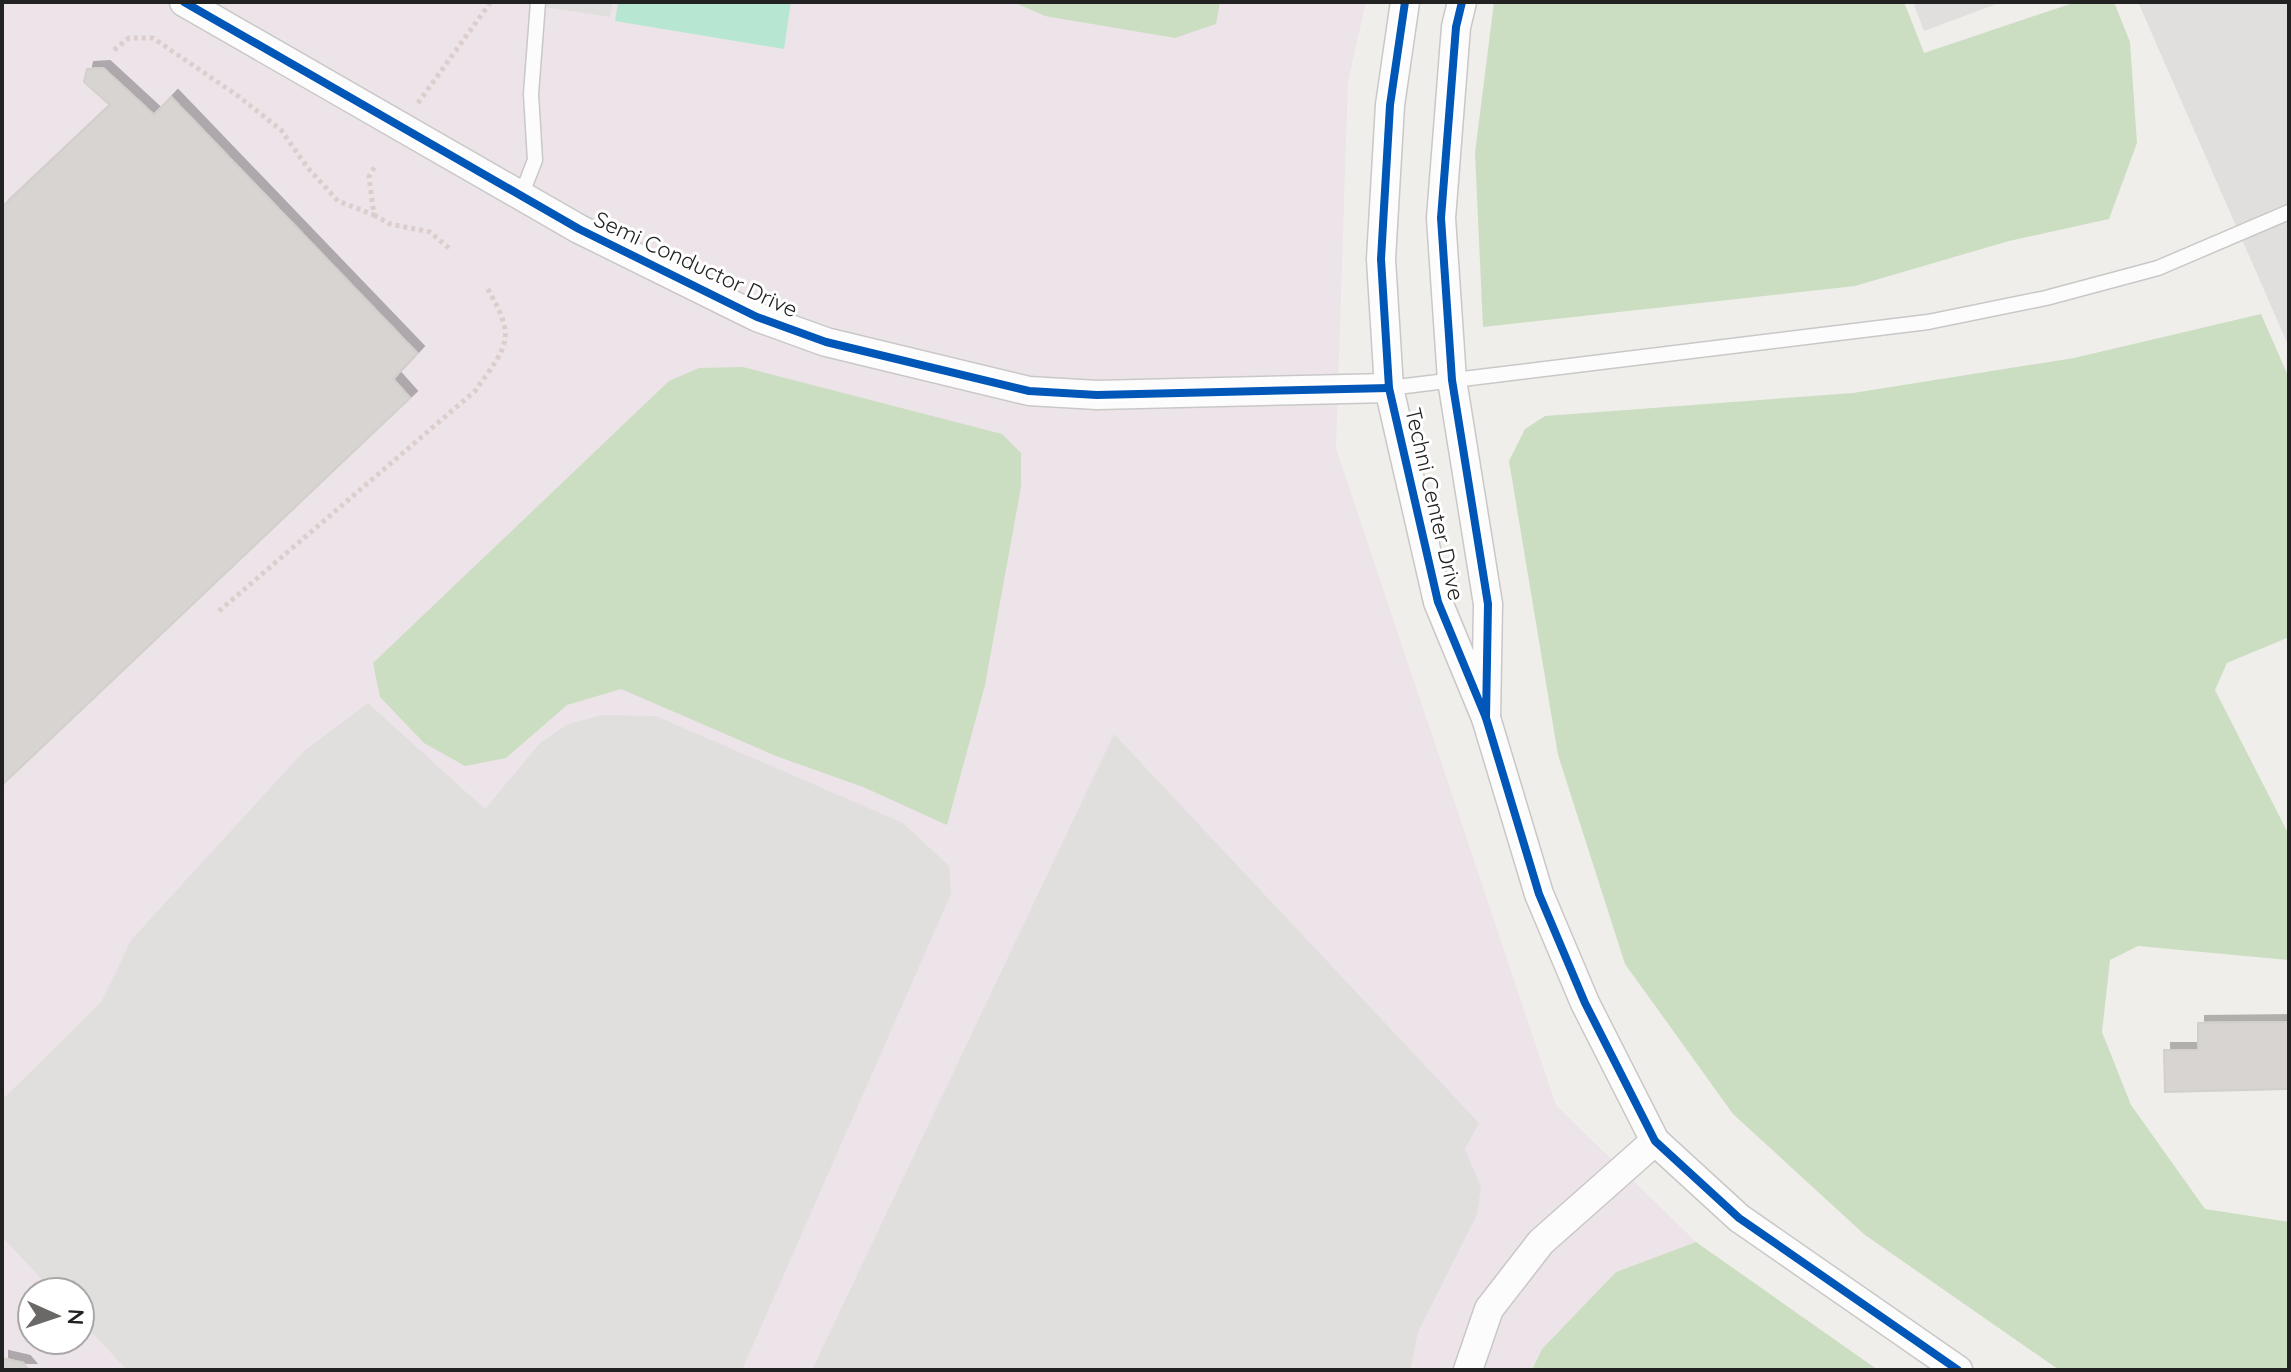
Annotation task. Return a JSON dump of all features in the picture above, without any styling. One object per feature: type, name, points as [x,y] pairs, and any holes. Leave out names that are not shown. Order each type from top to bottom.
[{"type":"street","name":"Semi Conductor Drive","points":[[184,2],[579,229],[757,317],[826,342],[1029,391],[1097,395],[1389,388]]},
{"type":"street","name":"Techni Center Drive","points":[[1405,2],[1390,105],[1381,259],[1389,388],[1438,602],[1486,718]]},
{"type":"street","name":"Techni Center Drive","points":[[1462,2],[1456,27],[1441,218],[1452,380],[1488,604],[1486,718]]},
{"type":"street","points":[[1486,718],[1539,894],[1585,1003],[1655,1141],[1739,1218],[1958,1370]]},
{"type":"street","points":[[1468,1370],[1489,1309],[1541,1242],[1655,1141]]},
{"type":"lane","points":[[521,196],[535,160],[531,94],[538,2]]},
{"type":"lane","points":[[1389,388],[1928,322],[2158,268],[2289,212]]},
{"type":"path","points":[[418,104],[490,3]]},
{"type":"path","points":[[114,50],[129,38],[153,38],[238,96],[281,130],[307,167],[338,201],[390,224],[430,232],[450,249]]},
{"type":"path","points":[[374,215],[369,177],[376,164]]},
{"type":"path","points":[[219,611],[475,391],[499,357],[507,338],[506,320],[486,286]]},
{"type":"shaded area","points":[[2,2],[1366,2],[1348,82],[1336,448],[1556,1105],[1696,1242],[1616,1272],[1542,1349],[1532,1370],[2,1370]]},
{"type":"shaded area","points":[[511,2],[613,2],[610,17]]},
{"type":"shaded area","points":[[1913,2],[2002,2],[1924,31]]},
{"type":"shaded area","points":[[2138,2],[2289,2],[2289,347]]},
{"type":"shaded area","points":[[368,703],[485,809],[540,743],[568,724],[602,715],[656,716],[903,823],[949,866],[951,894],[742,1370],[127,1370],[96,1337],[96,1276],[39,1276],[2,1237],[2,1100],[102,1001],[131,940],[305,750]]},
{"type":"shaded area","points":[[1114,734],[1479,1123],[1465,1149],[1481,1187],[1477,1215],[1418,1332],[1410,1370],[812,1370]]},
{"type":"green space","points":[[618,2],[791,2],[784,49],[615,21]]},
{"type":"green space","points":[[1013,2],[1220,2],[1216,24],[1175,38],[1045,16]]},
{"type":"green space","points":[[1494,2],[1904,2],[1924,53],[2076,2],[2114,2],[2130,42],[2137,143],[2109,219],[2009,241],[1855,286],[1483,327],[1475,153]]},
{"type":"green space","points":[[2261,314],[2289,378],[2289,637],[2227,663],[2215,690],[2289,835],[2289,960],[2138,946],[2110,960],[2102,1032],[2131,1105],[2205,1209],[2289,1222],[2289,1370],[2062,1370],[1865,1235],[1733,1114],[1625,964],[1558,755],[1509,461],[1525,429],[1545,416],[1853,393],[2074,358]]},
{"type":"green space","points":[[743,367],[1002,434],[1021,453],[1021,487],[985,685],[947,825],[863,787],[776,756],[621,689],[567,705],[506,758],[465,766],[424,743],[380,697],[373,663],[669,381],[699,368]]},
{"type":"green space","points":[[1696,1242],[1878,1370],[1532,1370],[1542,1349],[1616,1272]]},
{"type":"building","points":[[103,68],[154,115],[171,97],[417,353],[393,379],[410,398],[2,785],[2,207],[110,105],[84,82],[87,69]]},
{"type":"building","points":[[2289,1022],[2289,1089],[2165,1092],[2164,1050],[2198,1050],[2198,1023]]},
{"type":"building","points":[[2,1358],[23,1363],[29,1370],[2,1370]]},
{"type":"cycle path","points":[[184,2],[579,229],[757,317],[826,342],[1029,391],[1097,395],[1389,388]]},
{"type":"cycle path","points":[[1405,2],[1390,105],[1381,259],[1389,388],[1438,602],[1486,718],[1488,604],[1452,380],[1441,218],[1456,27],[1462,2]]},
{"type":"cycle path","points":[[1486,718],[1539,894],[1585,1003],[1655,1141],[1739,1218],[1958,1370]]}]
